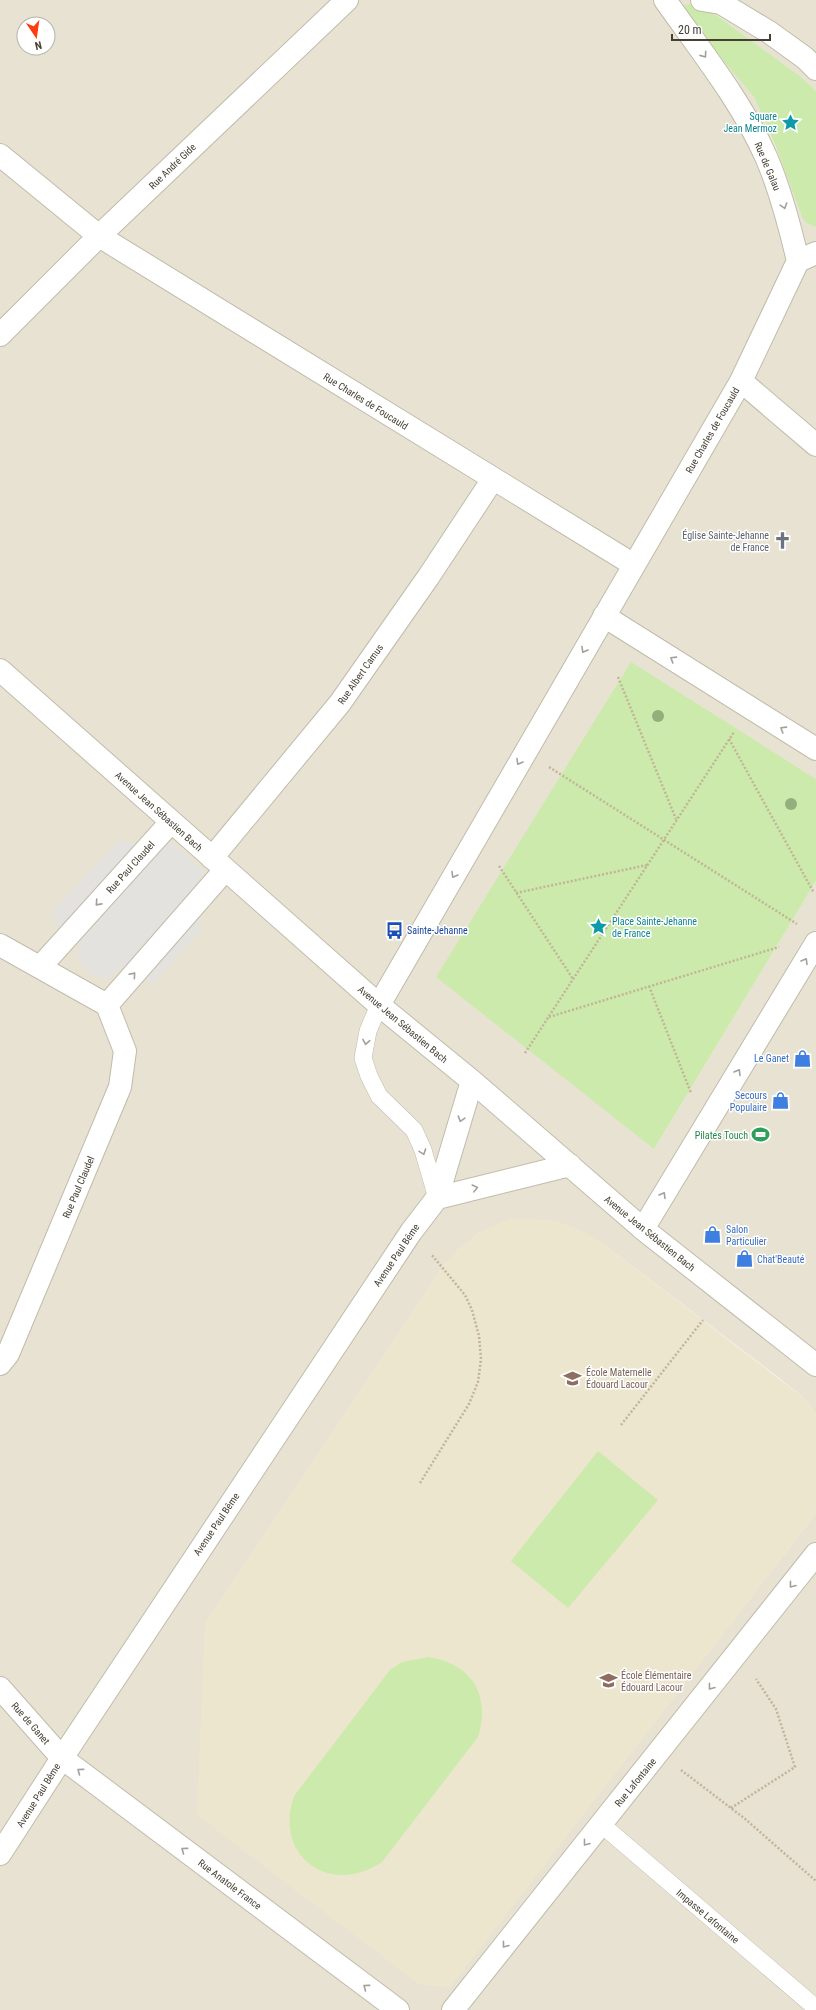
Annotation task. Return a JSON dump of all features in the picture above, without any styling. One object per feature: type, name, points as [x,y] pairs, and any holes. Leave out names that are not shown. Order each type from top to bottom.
[{"type":"street","name":"Rue André Gide","points":[[0,335],[99,236],[347,0]]},
{"type":"street","name":"Rue de Galau","points":[[665,0],[743,112],[767,159],[785,208],[807,257],[740,381]]},
{"type":"street","points":[[702,0],[721,3],[769,32],[805,58],[816,69]]},
{"type":"street","name":"Rue Charles de Foucauld","points":[[0,155],[99,236],[634,566]]},
{"type":"street","name":"Rue Charles de Foucauld","points":[[604,616],[740,381],[816,445]]},
{"type":"street","name":"Rue Albert Camus","points":[[219,864],[340,703],[429,576],[493,479]]},
{"type":"street","points":[[379,1005],[604,616],[816,749]]},
{"type":"street","name":"Avenue Jean Sébastien Bach","points":[[0,670],[379,1005],[570,1165],[643,1229],[816,1365]]},
{"type":"street","name":"Rue Paul Claudel","points":[[41,966],[171,822]]},
{"type":"street","points":[[0,945],[41,966],[107,1005],[219,864]]},
{"type":"street","points":[[643,1229],[809,935]]},
{"type":"street","name":"Rue Paul Claudel","points":[[0,1364],[8,1354],[120,1088],[125,1051],[107,1005]]},
{"type":"street","name":"Avenue Paul Bême","points":[[0,1854],[411,1232],[437,1198],[472,1082]]},
{"type":"street","points":[[437,1198],[570,1165]]},
{"type":"street","name":"Rue Lafontaine","points":[[453,2010],[816,1554]]},
{"type":"street","name":"Rue de Ganet","points":[[0,1688],[62,1758]]},
{"type":"street","name":"Rue Anatole France","points":[[62,1758],[398,2010]]},
{"type":"lane","points":[[379,1005],[368,1031],[364,1058],[369,1076],[379,1096],[414,1130],[423,1150],[437,1198]]},
{"type":"lane","name":"Impasse Lafontaine","points":[[601,1824],[816,2008]]},
{"type":"path","points":[[618,677],[677,820]]},
{"type":"path","points":[[525,1052],[749,708]]},
{"type":"path","points":[[729,739],[814,893]]},
{"type":"path","points":[[525,752],[664,839],[809,935]]},
{"type":"path","points":[[516,893],[647,865]]},
{"type":"path","points":[[499,866],[573,978]]},
{"type":"path","points":[[548,1017],[782,946]]},
{"type":"path","points":[[649,986],[692,1094]]},
{"type":"path","points":[[411,1232],[465,1295],[472,1310],[479,1336],[482,1358],[478,1382],[469,1404],[420,1483]]},
{"type":"path","points":[[621,1426],[703,1320]]},
{"type":"path","points":[[731,1808],[795,1767],[776,1709],[756,1679]]},
{"type":"path","points":[[658,1753],[731,1808],[816,1880]]},
{"type":"shaded area","points":[[0,0],[816,0],[816,91],[800,76],[709,10],[685,16],[754,97],[808,224],[816,227],[816,779],[631,663],[654,1149],[816,881],[816,1413],[805,1399],[782,1380],[602,1243],[480,1232],[458,1250],[442,1267],[450,1986],[816,1512],[816,2010],[0,2010]]},
{"type":"shaded area","points":[[120,840],[162,848],[171,842],[204,872],[199,884],[201,930],[151,985],[129,962],[110,977],[100,978],[89,973],[82,965],[78,957],[79,937],[58,930],[53,911]]},
{"type":"shaded area","points":[[509,1219],[557,1221],[582,1231],[602,1243],[805,1399],[816,1413],[816,1512],[450,1987],[420,1985],[197,1815],[205,1623],[442,1267],[458,1250],[480,1232]]},
{"type":"green space","name":"Square Jean Mermoz","points":[[692,4],[709,10],[800,76],[816,91],[816,227],[808,224],[803,219],[776,147],[754,97],[685,16],[682,10],[684,5]]},
{"type":"green space","points":[[631,662],[816,779],[816,881],[654,1149],[436,977]]},
{"type":"green space","points":[[598,1451],[658,1500],[568,1608],[511,1561]]},
{"type":"green space","points":[[429,1657],[444,1661],[457,1667],[467,1674],[474,1684],[480,1695],[482,1708],[478,1737],[382,1862],[362,1872],[343,1875],[326,1872],[311,1865],[299,1852],[292,1837],[290,1817],[294,1796],[390,1670],[402,1662]]},
{"type":"place","name":"Square Jean Mermoz","points":[[790,122]]},
{"type":"place","name":"Église Sainte-Jehanne de France","points":[[782,541]]},
{"type":"place","name":"Place Sainte-Jehanne de France","points":[[599,927]]},
{"type":"place","name":"Sainte-Jehanne","points":[[394,930]]},
{"type":"place","name":"Le Ganet","points":[[802,1058]]},
{"type":"place","name":"Secours Populaire","points":[[780,1101]]},
{"type":"place","name":"Pilates Touch","points":[[761,1135]]},
{"type":"place","name":"Salon Particulier","points":[[713,1235]]},
{"type":"place","name":"Chat'Beauté","points":[[744,1259]]},
{"type":"place","name":"École Maternelle Édouard Lacour","points":[[573,1378]]},
{"type":"place","name":"École Élémentaire Édouard Lacour","points":[[608,1681]]}]
